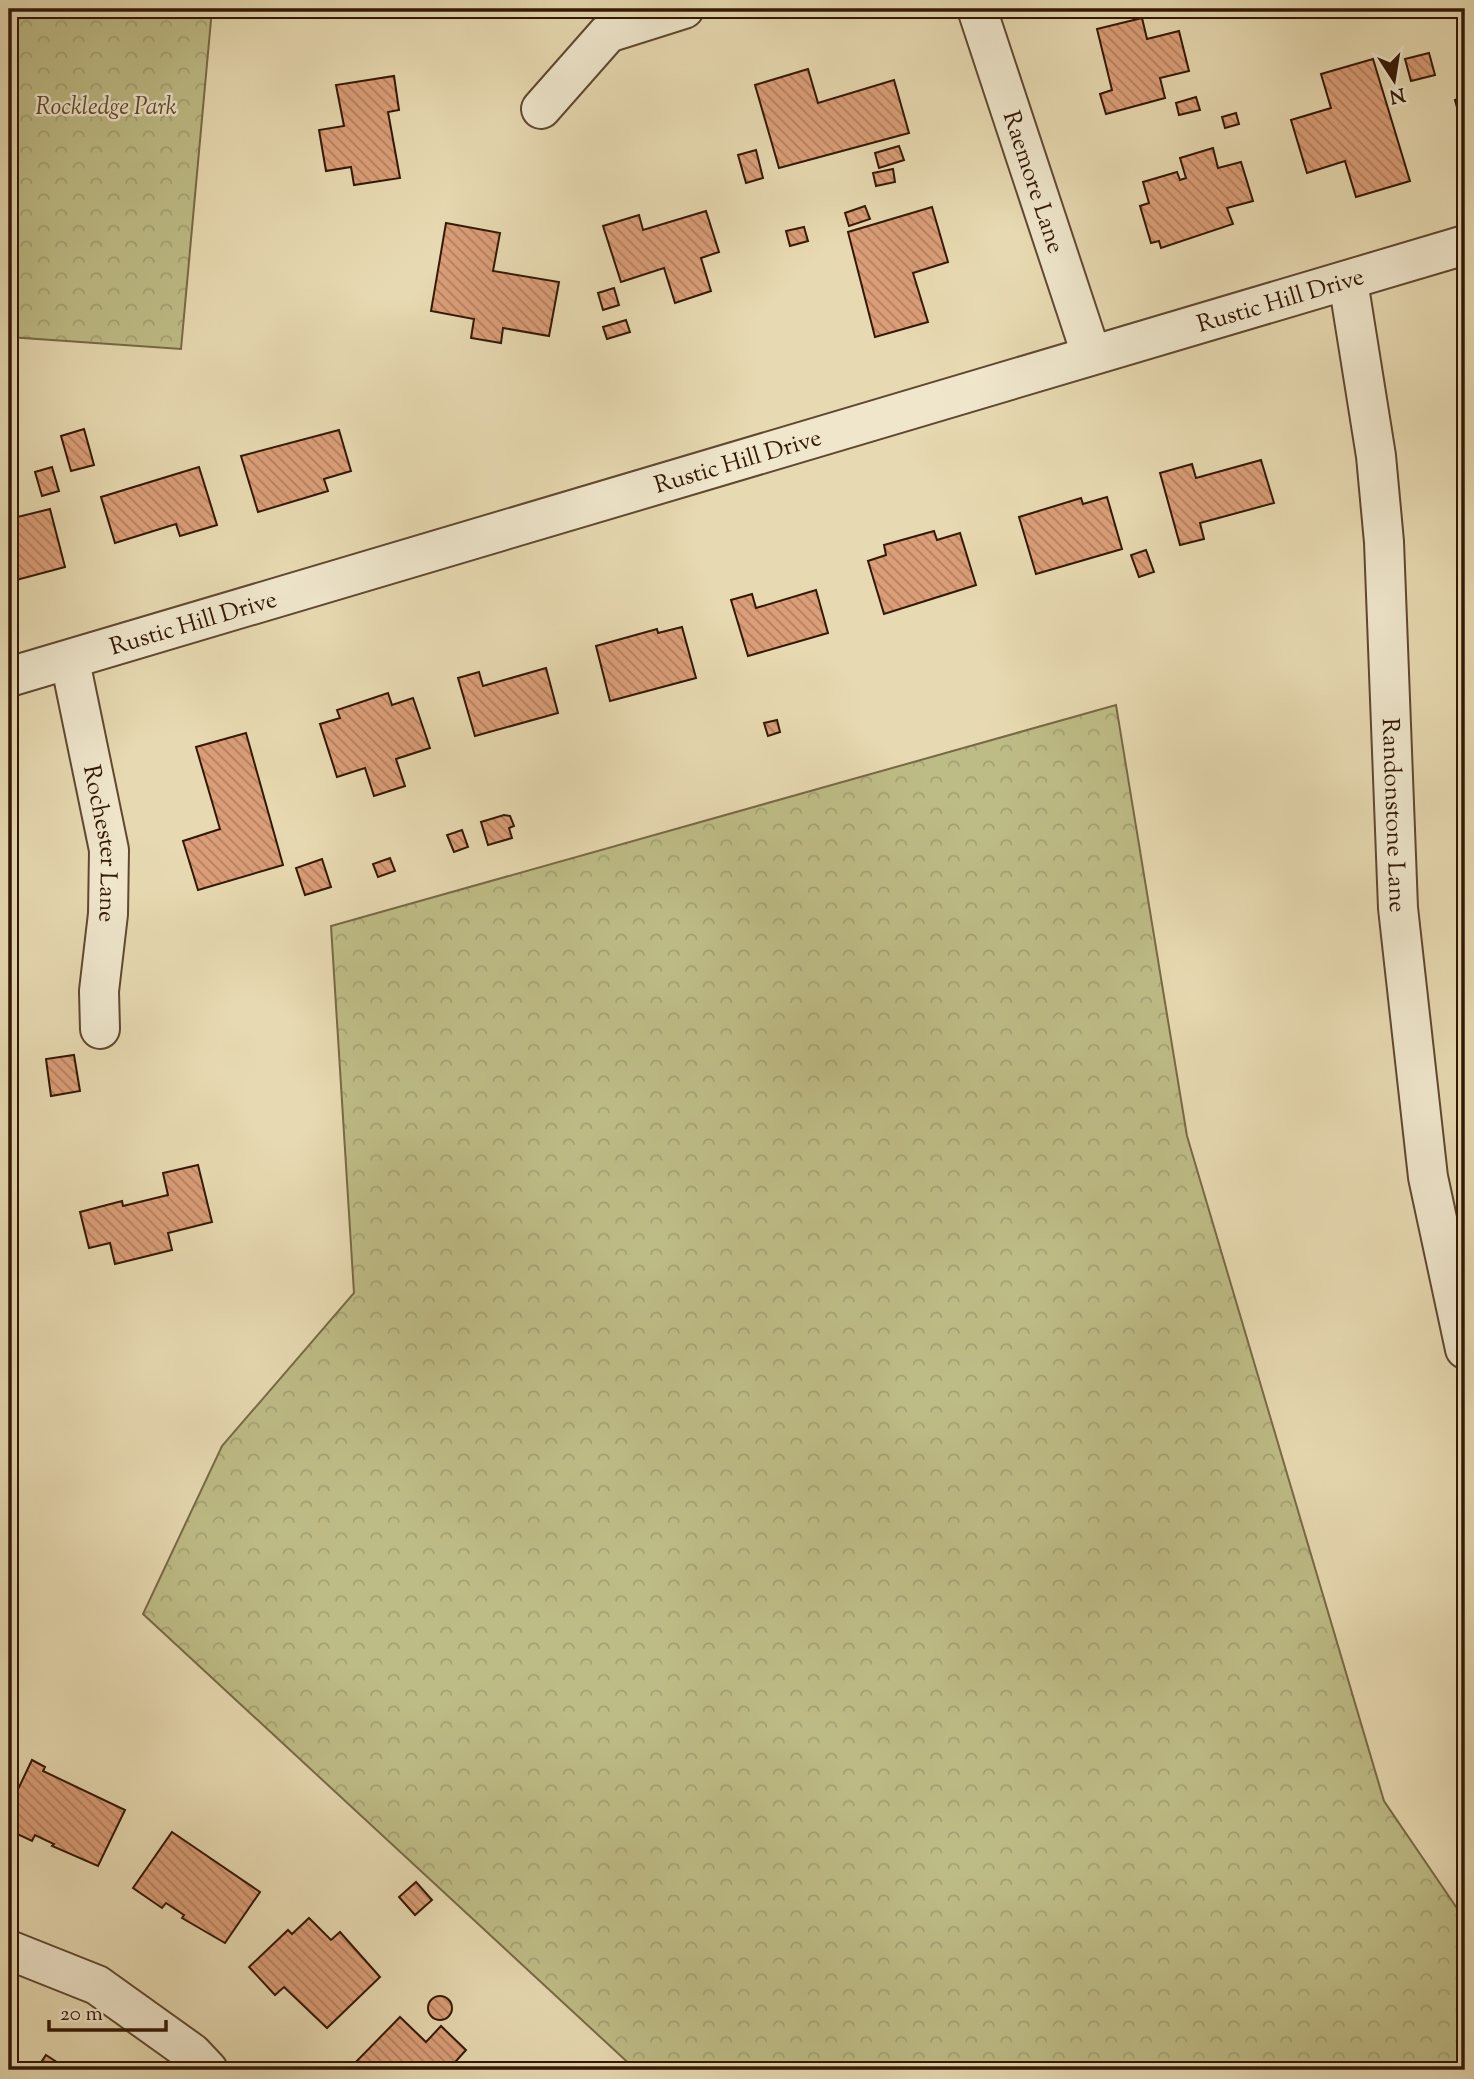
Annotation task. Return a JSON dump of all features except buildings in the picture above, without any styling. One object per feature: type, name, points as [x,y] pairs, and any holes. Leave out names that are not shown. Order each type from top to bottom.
[{"type":"street","points":[[541,108],[608,33],[684,9]]},
{"type":"street","name":"Raemore Lane","points":[[977,9],[1091,354]]},
{"type":"street","name":"Rustic Hill Drive","points":[[9,677],[1465,245]]},
{"type":"street","name":"Randonstone Lane","points":[[1348,281],[1376,456],[1383,530],[1398,908],[1428,1177],[1465,1349]]},
{"type":"street","name":"Rochester Lane","points":[[70,661],[109,850],[108,914],[99,991],[100,1028]]},
{"type":"street","points":[[9,1950],[97,1985],[192,2053],[208,2070]]},
{"type":"green space","name":"Rockledge Park","points":[[9,9],[212,9],[181,349],[9,337]]},
{"type":"green space","points":[[1116,705],[1187,1136],[1384,1801],[1465,1920],[1465,2070],[636,2070],[143,1614],[222,1446],[354,1293],[331,926]]}]
